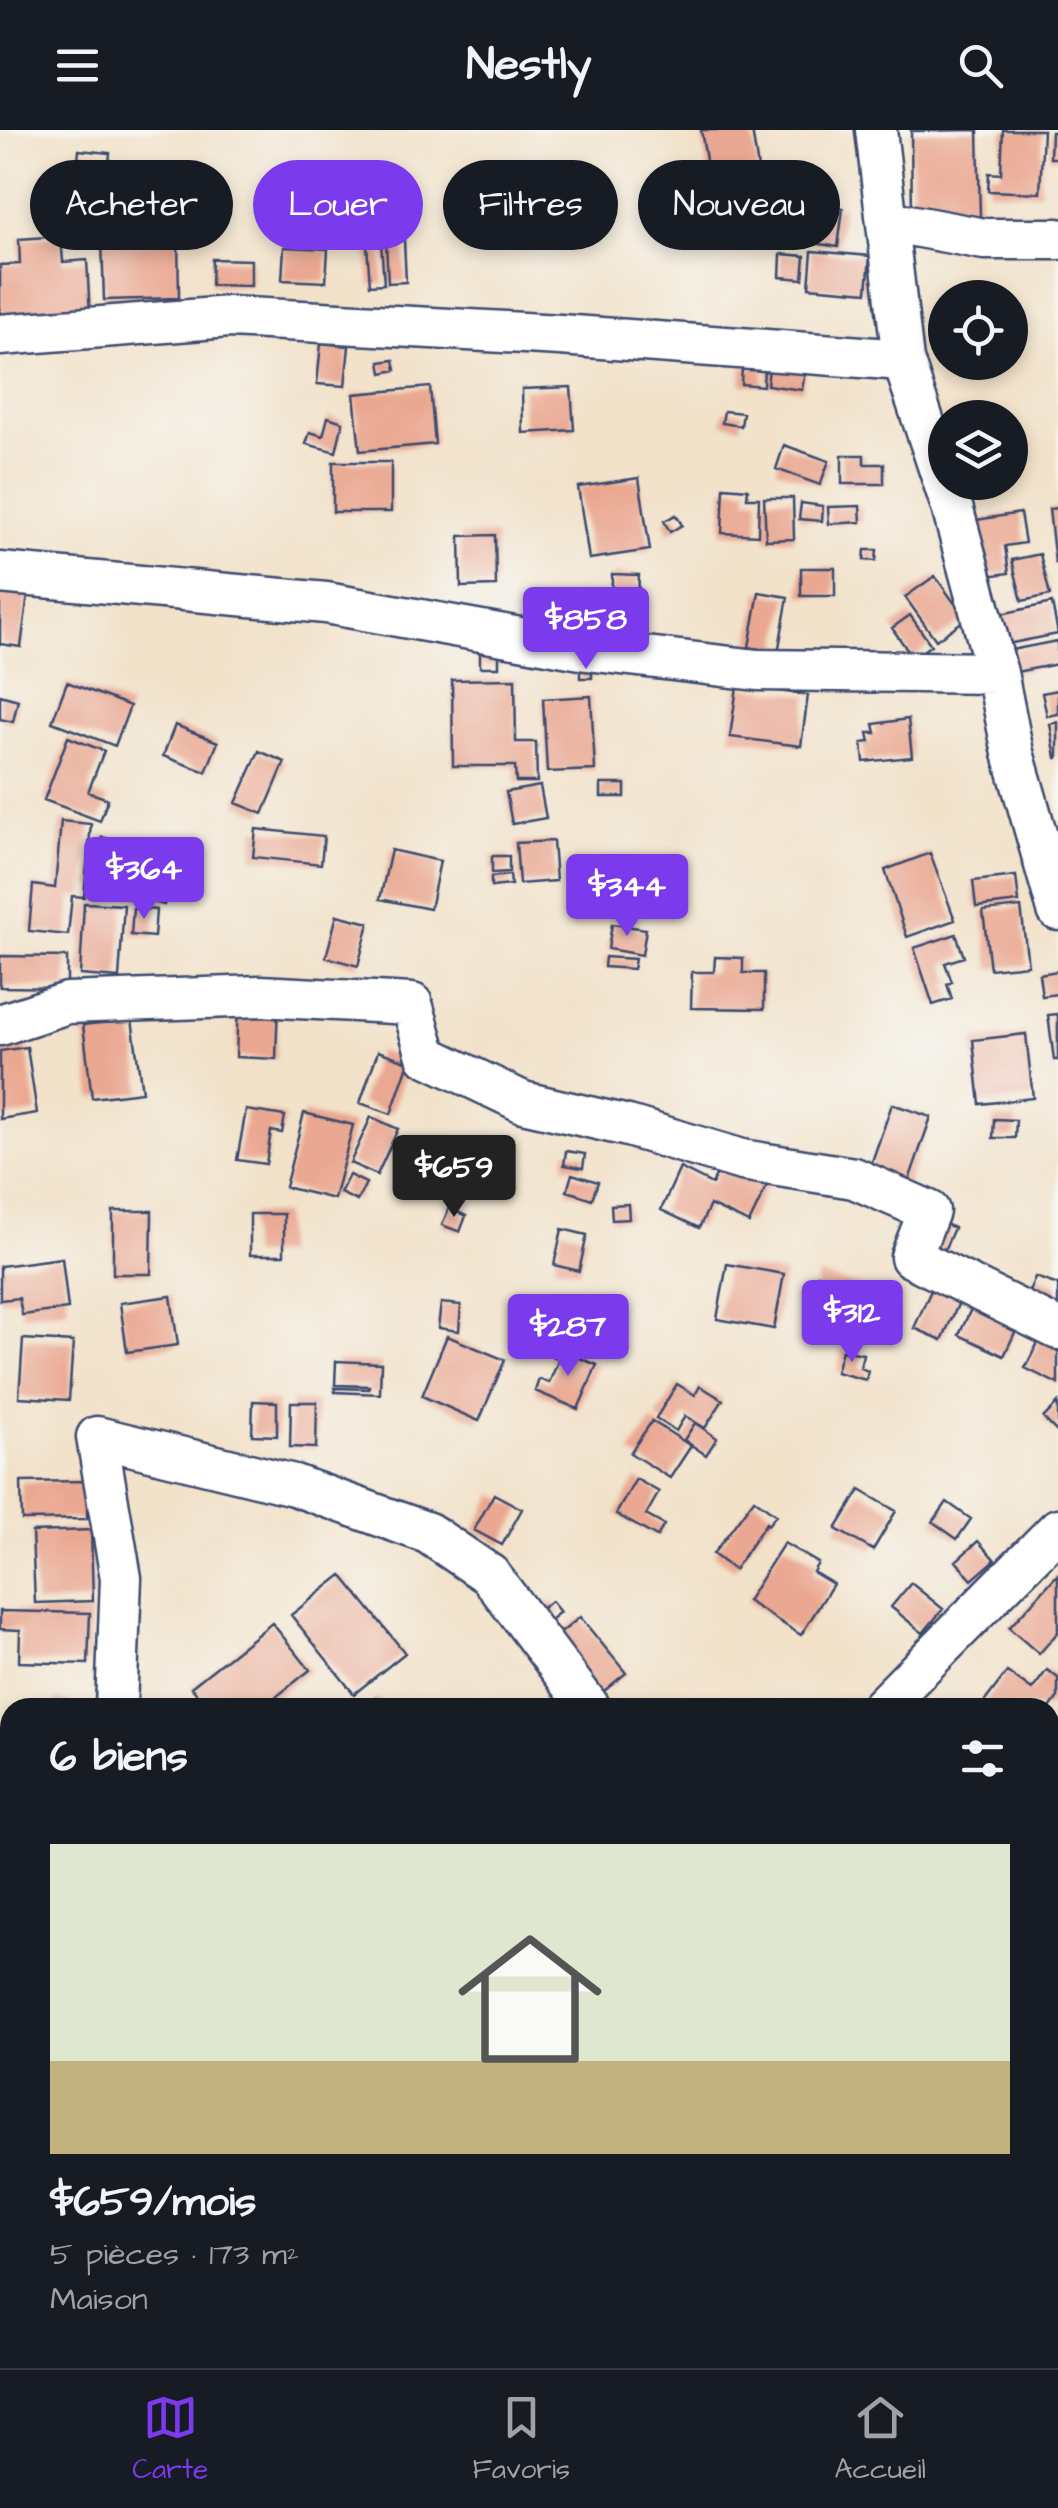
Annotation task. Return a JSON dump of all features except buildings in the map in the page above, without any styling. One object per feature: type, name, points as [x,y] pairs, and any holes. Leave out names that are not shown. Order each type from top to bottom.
[{"type":"street","points":[[876,130],[903,360],[952,507],[1013,753],[1058,910]]},
{"type":"street","points":[[887,220],[984,239],[1058,239]]},
{"type":"street","points":[[0,335],[229,317],[560,335],[903,360]]},
{"type":"street","points":[[0,573],[326,603],[586,650],[758,670],[996,674]]},
{"type":"street","points":[[0,1025],[67,1003],[260,996],[412,1004],[427,1056],[524,1102],[628,1126],[742,1160],[854,1178],[929,1211],[911,1257],[1058,1328]]},
{"type":"street","points":[[116,1698],[121,1578],[96,1437],[294,1486],[428,1532],[490,1576],[582,1698]]},
{"type":"street","points":[[891,1698],[1058,1528]]}]
